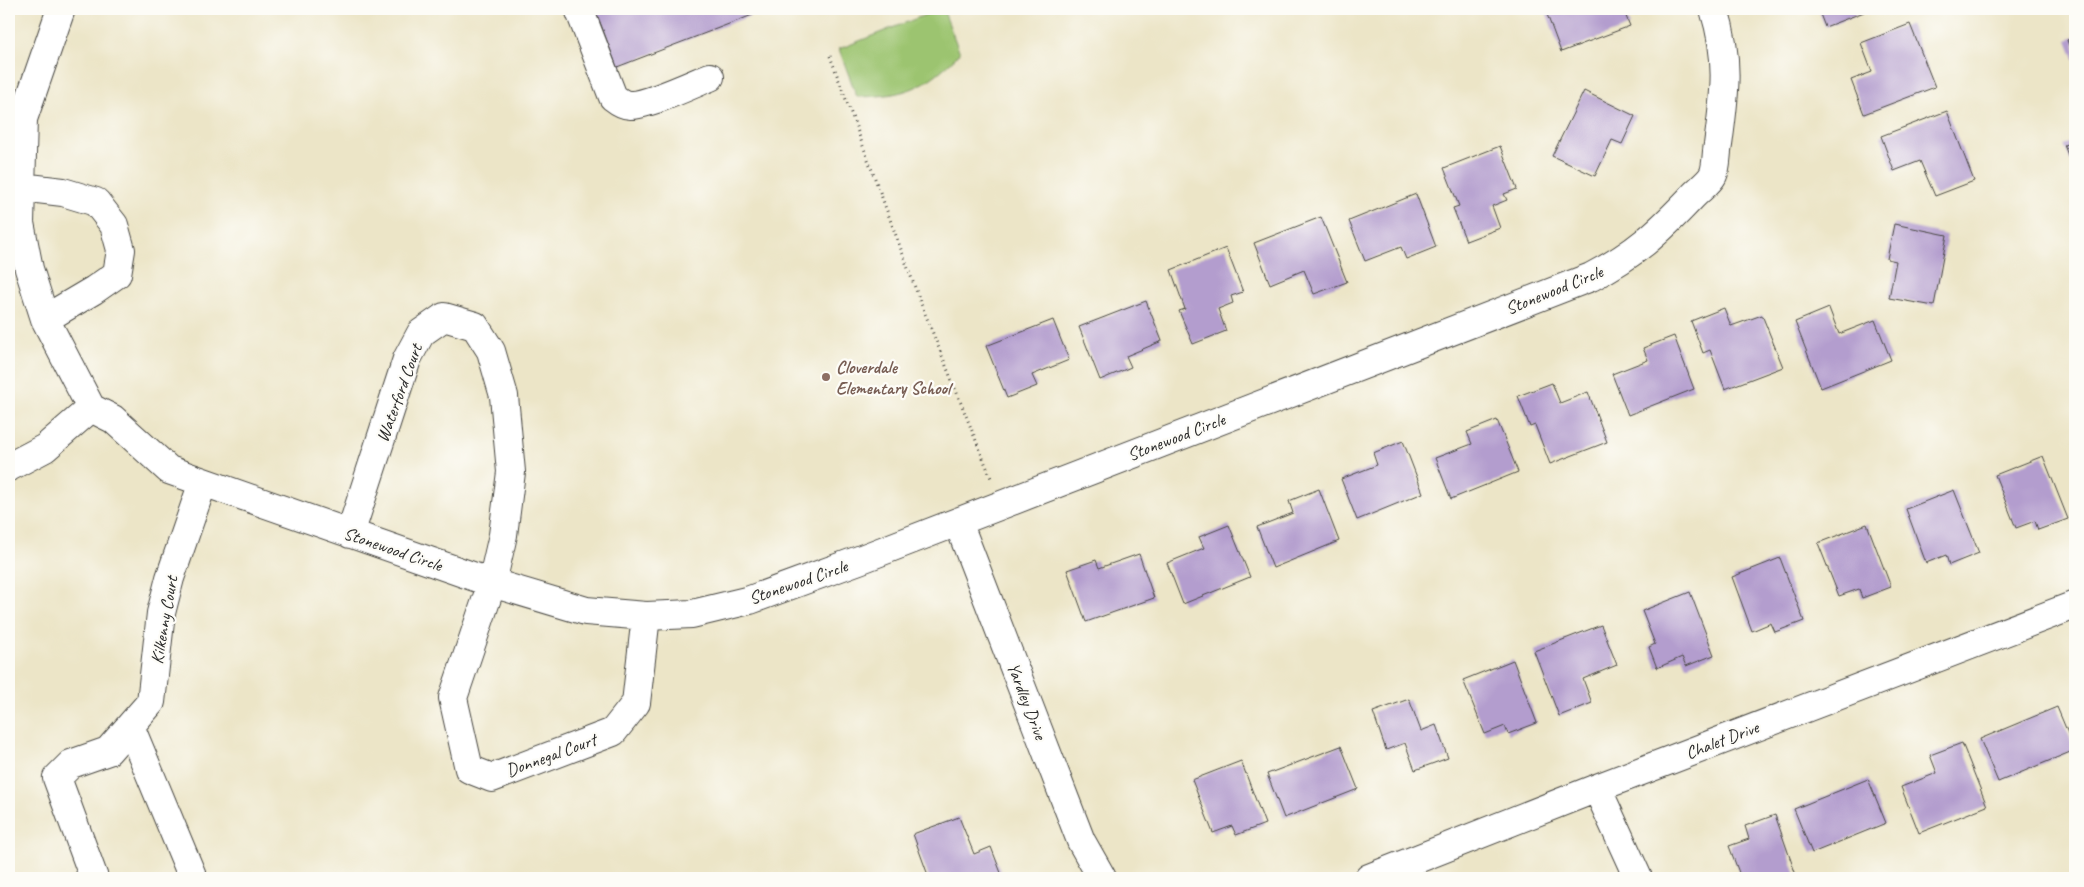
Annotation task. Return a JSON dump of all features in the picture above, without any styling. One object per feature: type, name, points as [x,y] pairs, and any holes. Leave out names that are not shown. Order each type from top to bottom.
[{"type":"street","points":[[9,467],[45,448],[91,408],[19,272],[23,119],[61,9]]},
{"type":"street","points":[[579,9],[613,97],[619,102],[630,105],[643,103],[710,77]]},
{"type":"street","name":"Stonewood Circle","points":[[91,408],[113,419],[169,470],[492,584],[586,611],[646,616],[692,614],[750,600],[958,522],[1591,277],[1620,262],[1664,226],[1713,174],[1723,105],[1726,62],[1723,39],[1714,9]]},
{"type":"street","points":[[21,187],[63,192],[96,202],[114,225],[121,250],[117,274],[45,319]]},
{"type":"street","name":"Waterford Court","points":[[350,534],[407,359],[422,333],[444,317],[475,326],[492,351],[504,396],[511,472],[503,535],[492,584]]},
{"type":"street","name":"Kilkenny Court","points":[[94,878],[57,778],[71,764],[108,751],[151,702],[161,613],[203,482]]},
{"type":"street","name":"Yardley Drive","points":[[958,522],[1081,841],[1102,878]]},
{"type":"street","name":"Donnegal Court","points":[[492,584],[453,698],[470,769],[492,778],[613,732],[636,703],[646,616]]},
{"type":"street","name":"Chalet Drive","points":[[1369,878],[1597,788],[2075,605]]},
{"type":"street","points":[[130,726],[193,878]]},
{"type":"street","points":[[1597,788],[1638,878]]},
{"type":"path","points":[[830,56],[920,301],[984,456],[1000,505]]},
{"type":"green space","points":[[943,9],[960,53],[948,65],[914,88],[889,95],[857,97],[839,49]]},
{"type":"building","points":[[595,9],[768,9],[617,67]]},
{"type":"building","points":[[1545,9],[1623,9],[1630,26],[1561,52]]},
{"type":"building","points":[[1818,9],[1863,9],[1864,12],[1825,27]]},
{"type":"building","points":[[1910,24],[1935,87],[1864,114],[1851,80],[1872,72],[1861,43]]},
{"type":"building","points":[[2075,37],[2075,61],[2067,40]]},
{"type":"building","points":[[1584,91],[1635,116],[1622,144],[1612,140],[1595,176],[1552,156]]},
{"type":"building","points":[[1947,111],[1974,181],[1935,196],[1920,161],[1894,171],[1881,136]]},
{"type":"building","points":[[2075,141],[2075,173],[2064,145]]},
{"type":"building","points":[[1500,146],[1517,189],[1504,194],[1507,200],[1492,206],[1500,228],[1466,241],[1453,208],[1459,206],[1444,168]]},
{"type":"building","points":[[1416,194],[1436,247],[1406,259],[1401,247],[1365,261],[1349,221]]},
{"type":"building","points":[[1321,217],[1347,282],[1314,294],[1304,270],[1270,284],[1254,243]]},
{"type":"building","points":[[1894,224],[1947,235],[1934,306],[1889,298],[1896,261],[1887,259]]},
{"type":"building","points":[[1226,248],[1243,292],[1231,296],[1233,303],[1218,309],[1226,331],[1193,344],[1179,311],[1185,309],[1171,270]]},
{"type":"building","points":[[1146,301],[1162,341],[1126,356],[1131,367],[1100,380],[1079,327]]},
{"type":"building","points":[[1724,308],[1731,326],[1762,315],[1783,367],[1725,389],[1710,350],[1703,353],[1691,321]]},
{"type":"building","points":[[1829,308],[1839,334],[1875,320],[1891,360],[1821,388],[1795,322]]},
{"type":"building","points":[[1053,320],[1069,360],[1032,375],[1037,386],[1007,398],[986,346]]},
{"type":"building","points":[[1674,336],[1694,389],[1628,415],[1612,374],[1648,360],[1643,348]]},
{"type":"building","points":[[1552,383],[1560,403],[1588,392],[1607,442],[1550,464],[1535,425],[1530,427],[1518,396]]},
{"type":"building","points":[[1497,420],[1518,472],[1451,499],[1435,458],[1472,444],[1467,432]]},
{"type":"building","points":[[1403,441],[1423,493],[1357,520],[1341,479],[1377,465],[1373,453]]},
{"type":"building","points":[[2043,456],[2068,519],[2038,530],[2035,521],[2016,528],[1995,475]]},
{"type":"building","points":[[1319,489],[1339,541],[1273,568],[1257,527],[1293,513],[1289,501]]},
{"type":"building","points":[[1954,490],[1979,553],[1949,565],[1946,555],[1926,563],[1906,509]]},
{"type":"building","points":[[1867,524],[1891,587],[1862,598],[1859,589],[1839,596],[1818,543]]},
{"type":"building","points":[[1229,525],[1250,577],[1183,604],[1167,563],[1204,548],[1199,537]]},
{"type":"building","points":[[1139,554],[1154,598],[1086,622],[1067,570],[1096,560],[1099,568]]},
{"type":"building","points":[[1780,558],[1804,621],[1775,632],[1771,623],[1752,631],[1732,577]]},
{"type":"building","points":[[1690,592],[1714,655],[1686,666],[1682,657],[1657,668],[1649,647],[1655,644],[1642,611]]},
{"type":"building","points":[[1601,625],[1617,665],[1583,679],[1592,703],[1559,716],[1534,651]]},
{"type":"building","points":[[1513,660],[1537,723],[1508,734],[1505,726],[1485,734],[1463,680]]},
{"type":"building","points":[[1409,699],[1421,731],[1436,725],[1448,758],[1415,770],[1405,743],[1386,750],[1373,712]]},
{"type":"building","points":[[2057,707],[2075,750],[1998,782],[1980,739]]},
{"type":"building","points":[[1962,743],[1987,806],[1919,833],[1901,787],[1937,773],[1930,755]]},
{"type":"building","points":[[1341,746],[1358,789],[1284,818],[1267,774]]},
{"type":"building","points":[[1241,761],[1265,824],[1236,835],[1232,826],[1213,833],[1192,780]]},
{"type":"building","points":[[1868,779],[1886,823],[1812,853],[1794,809]]},
{"type":"building","points":[[1775,815],[1797,878],[1741,878],[1729,846],[1749,839],[1745,826]]},
{"type":"building","points":[[959,817],[974,854],[991,847],[1003,878],[929,878],[913,834]]},
{"type":"place","name":"Cloverdale Elementary School","points":[[826,377]]}]
